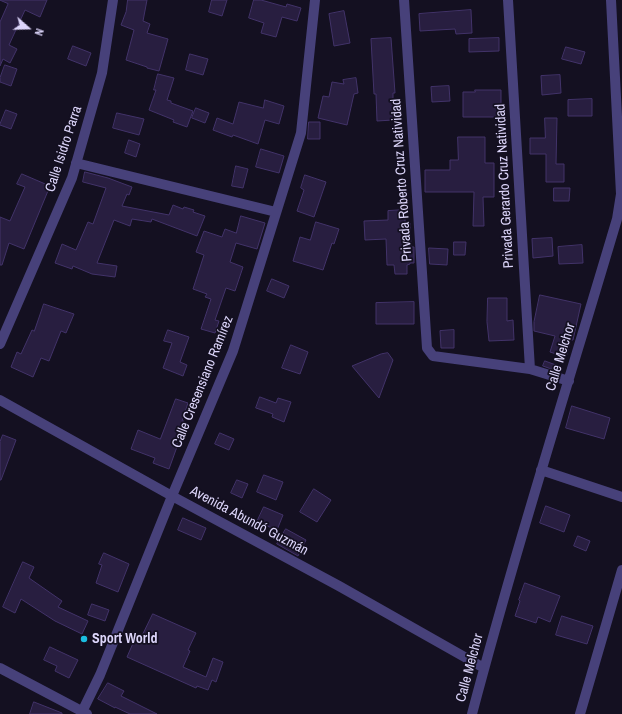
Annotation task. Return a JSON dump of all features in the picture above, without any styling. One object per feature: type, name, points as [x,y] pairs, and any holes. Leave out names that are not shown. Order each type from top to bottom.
[{"type":"street","name":"Calle Isidro Parra","points":[[0,344],[72,178],[102,73],[112,0]]},
{"type":"street","name":"Calle Cresensiano Ramírez","points":[[83,713],[234,350],[301,133],[315,0]]},
{"type":"street","name":"Privada Roberto Cruz Natividad","points":[[404,0],[427,348],[433,356],[530,369]]},
{"type":"street","name":"Privada Gerardo Cruz Natividad","points":[[508,0],[530,369]]},
{"type":"street","name":"Calle Melchor","points":[[472,714],[541,470],[617,219],[621,194],[611,0]]},
{"type":"street","points":[[76,163],[276,212]]},
{"type":"street","points":[[530,369],[568,381]]},
{"type":"street","name":"Avenida Abundó Guzmán","points":[[0,400],[172,496],[339,586],[484,668]]},
{"type":"street","points":[[541,470],[622,497]]},
{"type":"street","points":[[580,714],[622,570]]},
{"type":"street","points":[[0,668],[83,713]]},
{"type":"building","points":[[0,0],[47,0],[40,17],[25,10],[9,45],[17,49],[10,63],[3,59],[0,66],[0,22],[8,4]]},
{"type":"building","points":[[128,0],[147,0],[143,21],[150,24],[147,33],[168,39],[159,71],[126,60],[134,30],[121,25],[126,12]]},
{"type":"building","points":[[212,0],[227,0],[222,16],[209,12]]},
{"type":"building","points":[[254,0],[261,0],[286,7],[287,4],[301,8],[297,21],[282,17],[276,37],[261,33],[264,23],[249,18]]},
{"type":"building","points":[[471,10],[472,33],[456,34],[455,29],[420,31],[419,14]]},
{"type":"building","points":[[344,11],[350,43],[334,46],[329,14]]},
{"type":"building","points":[[391,38],[395,93],[393,93],[393,120],[377,121],[371,39]]},
{"type":"building","points":[[499,38],[499,51],[469,52],[469,39]]},
{"type":"building","points":[[73,46],[91,53],[86,66],[68,59]]},
{"type":"building","points":[[566,47],[585,52],[581,64],[562,59]]},
{"type":"building","points":[[190,54],[208,59],[203,75],[186,70]]},
{"type":"building","points":[[5,65],[17,69],[11,86],[0,82]]},
{"type":"building","points":[[158,74],[174,78],[167,100],[171,101],[171,103],[193,111],[187,127],[149,110],[156,90],[154,90]]},
{"type":"building","points":[[560,75],[561,93],[542,95],[541,76]]},
{"type":"building","points":[[356,78],[358,93],[354,94],[347,125],[318,118],[323,96],[329,97],[332,82],[344,84],[343,80]]},
{"type":"building","points":[[449,86],[450,101],[432,102],[431,87]]},
{"type":"building","points":[[475,90],[501,90],[501,117],[463,117],[463,92],[475,92]]},
{"type":"building","points":[[592,99],[592,116],[568,116],[568,100]]},
{"type":"building","points":[[265,100],[284,106],[279,124],[265,120],[258,144],[213,130],[217,118],[233,124],[239,102],[263,108]]},
{"type":"building","points":[[196,108],[209,113],[205,123],[192,118]]},
{"type":"building","points":[[6,110],[17,114],[11,129],[0,125]]},
{"type":"building","points":[[117,113],[144,119],[139,135],[113,128]]},
{"type":"building","points":[[545,118],[557,118],[556,164],[564,164],[564,182],[546,182],[546,154],[530,154],[530,138],[545,138]]},
{"type":"building","points":[[309,122],[320,122],[320,139],[308,139]]},
{"type":"building","points":[[458,137],[485,137],[485,163],[494,163],[494,197],[483,197],[484,226],[473,226],[474,192],[425,192],[425,170],[450,170],[450,160],[458,160]]},
{"type":"building","points":[[129,140],[140,144],[136,157],[125,153]]},
{"type":"building","points":[[261,149],[284,156],[279,173],[256,167]]},
{"type":"building","points":[[236,166],[248,169],[243,188],[232,186]]},
{"type":"building","points":[[85,172],[108,178],[132,187],[122,206],[169,215],[173,205],[183,209],[184,207],[194,210],[193,212],[205,216],[197,236],[152,219],[151,222],[132,219],[130,226],[114,220],[97,263],[117,266],[115,277],[92,274],[73,266],[72,269],[55,263],[62,244],[76,250],[88,222],[93,224],[106,188],[83,182]]},
{"type":"building","points":[[22,174],[50,186],[24,249],[9,243],[2,265],[0,265],[0,217],[10,221],[25,187],[17,184]]},
{"type":"building","points":[[305,175],[326,182],[314,217],[297,211],[304,190],[301,188]]},
{"type":"building","points":[[554,188],[570,188],[569,201],[554,201]]},
{"type":"building","points":[[405,210],[405,223],[410,223],[411,247],[414,247],[414,263],[407,265],[407,274],[395,274],[394,265],[387,265],[386,239],[365,240],[364,221],[388,220],[388,211]]},
{"type":"building","points":[[241,216],[265,223],[257,249],[236,243],[230,262],[243,267],[235,291],[226,288],[215,320],[219,321],[215,333],[201,329],[211,299],[205,297],[207,294],[193,289],[204,255],[196,252],[204,231],[222,237],[225,229],[236,233]]},
{"type":"building","points":[[316,222],[339,229],[334,244],[332,243],[323,270],[293,261],[300,237],[310,240]]},
{"type":"building","points":[[552,238],[553,256],[533,258],[532,239]]},
{"type":"building","points":[[454,242],[466,242],[465,255],[454,255]]},
{"type":"building","points":[[582,245],[583,263],[559,264],[558,247]]},
{"type":"building","points":[[429,248],[448,249],[447,265],[430,264]]},
{"type":"building","points":[[272,279],[289,286],[284,298],[267,291]]},
{"type":"building","points":[[540,295],[581,304],[573,340],[571,340],[566,357],[550,352],[555,336],[534,331],[534,322]]},
{"type":"building","points":[[488,298],[507,298],[507,321],[513,320],[514,340],[489,341],[487,322]]},
{"type":"building","points":[[414,302],[414,324],[376,324],[376,303]]},
{"type":"building","points":[[44,304],[74,314],[66,333],[61,331],[49,361],[41,358],[33,377],[11,367],[17,352],[21,354],[32,330],[34,331]]},
{"type":"building","points":[[168,330],[189,337],[180,362],[187,365],[183,376],[163,368],[172,343],[164,341]]},
{"type":"building","points":[[454,330],[454,348],[441,348],[440,331]]},
{"type":"building","points":[[291,345],[308,352],[300,374],[282,368]]},
{"type":"building","points":[[388,353],[393,360],[379,398],[352,366],[381,354]]},
{"type":"building","points":[[545,361],[556,365],[554,370],[543,366]]},
{"type":"building","points":[[260,397],[276,403],[278,398],[291,402],[284,422],[272,417],[273,414],[256,408]]},
{"type":"building","points":[[176,399],[188,403],[182,421],[184,421],[174,443],[178,444],[169,469],[153,463],[155,458],[131,449],[138,430],[160,439]]},
{"type":"building","points":[[572,406],[610,418],[604,439],[566,428]]},
{"type":"building","points":[[220,433],[234,439],[229,450],[215,444]]},
{"type":"building","points":[[3,435],[16,440],[0,480],[0,442]]},
{"type":"building","points":[[264,475],[283,482],[276,500],[257,492]]},
{"type":"building","points":[[237,480],[248,484],[242,498],[231,493]]},
{"type":"building","points":[[314,489],[331,500],[317,522],[300,512]]},
{"type":"building","points":[[546,506],[570,515],[564,532],[540,523]]},
{"type":"building","points":[[264,507],[283,515],[277,530],[257,522]]},
{"type":"building","points":[[183,518],[206,528],[201,540],[178,530]]},
{"type":"building","points":[[286,529],[306,540],[298,556],[277,544]]},
{"type":"building","points":[[578,536],[590,541],[586,551],[574,546]]},
{"type":"building","points":[[104,553],[129,564],[118,592],[96,583],[102,565],[99,564]]},
{"type":"building","points":[[23,562],[34,567],[29,578],[62,601],[58,607],[88,621],[82,634],[55,621],[21,599],[15,613],[3,607]]},
{"type":"building","points":[[525,583],[560,596],[550,622],[538,617],[536,623],[515,616]]},
{"type":"building","points":[[92,604],[109,610],[105,621],[88,615]]},
{"type":"building","points":[[153,614],[196,633],[188,650],[190,651],[183,667],[206,677],[213,658],[223,662],[216,682],[212,680],[208,690],[197,686],[196,688],[127,657],[134,641],[138,643]]},
{"type":"building","points":[[562,616],[593,626],[587,644],[556,635]]},
{"type":"building","points":[[50,647],[78,660],[69,678],[55,671],[57,666],[44,660]]},
{"type":"building","points":[[108,683],[124,691],[121,696],[157,714],[130,714],[98,699]]},
{"type":"building","points":[[34,702],[62,713],[62,714],[30,714]]},
{"type":"place","name":"Sport World","points":[[84,639]]}]
